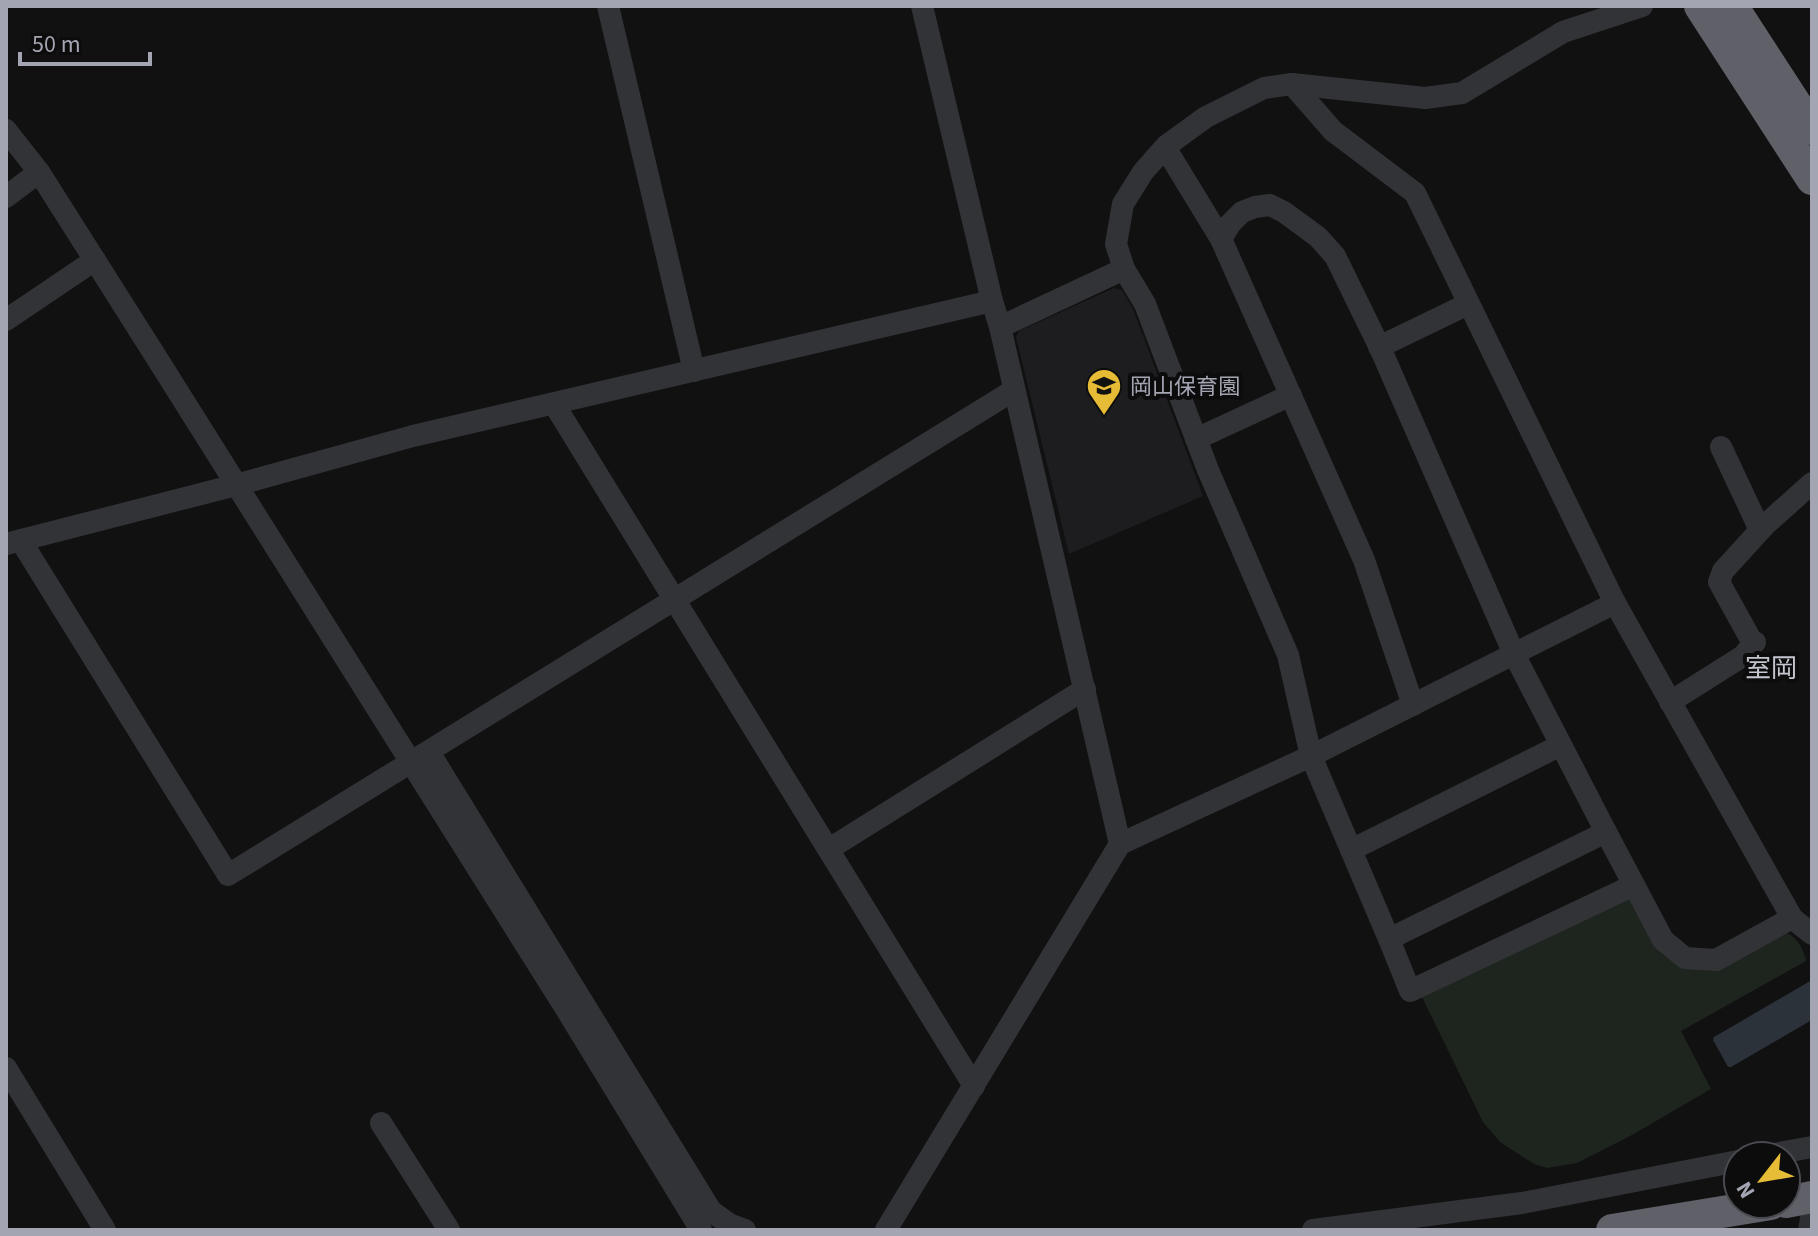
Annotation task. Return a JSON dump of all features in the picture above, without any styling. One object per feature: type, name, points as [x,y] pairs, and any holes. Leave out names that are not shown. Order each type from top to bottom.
[{"type":"highway","points":[[1700,6],[1812,179]]},
{"type":"highway","points":[[1732,6],[1812,129]]},
{"type":"highway","points":[[1612,1230],[1722,1212]]},
{"type":"street","points":[[608,6],[694,371]]},
{"type":"street","points":[[922,6],[1120,844]]},
{"type":"street","points":[[1634,885],[1410,991],[1311,756],[1288,655],[1208,470],[1145,304],[1124,269],[1116,244],[1123,204],[1143,172],[1166,146],[1206,117],[1264,88],[1292,84],[1425,98],[1462,93],[1563,32],[1642,6]]},
{"type":"street","points":[[1292,84],[1333,131],[1415,193],[1615,603],[1792,918],[1812,934]]},
{"type":"street","points":[[6,130],[39,172],[236,485],[420,758],[711,1211],[729,1224],[745,1230]]},
{"type":"street","points":[[1171,157],[1221,239],[1364,560],[1413,705]]},
{"type":"street","points":[[6,197],[39,172]]},
{"type":"street","points":[[1221,239],[1242,212],[1270,205],[1318,237],[1335,256],[1379,347],[1514,654],[1663,940],[1685,958],[1716,960],[1792,918]]},
{"type":"street","points":[[13,315],[95,260]]},
{"type":"street","points":[[1000,327],[1124,269]]},
{"type":"street","points":[[992,301],[413,436],[14,543],[228,875],[1014,390]]},
{"type":"street","points":[[1379,347],[1468,304]]},
{"type":"street","points":[[1196,439],[1291,395]]},
{"type":"street","points":[[554,404],[974,1086]]},
{"type":"street","points":[[1721,447],[1760,530]]},
{"type":"street","points":[[1670,702],[1743,656],[1753,640],[1719,582],[1723,571],[1760,530],[1812,483]]},
{"type":"street","points":[[886,1230],[1120,844],[1311,756],[1615,603]]},
{"type":"street","points":[[829,849],[1085,689]]},
{"type":"street","points":[[1351,850],[1561,745]]},
{"type":"street","points":[[420,758],[701,1230]]},
{"type":"street","points":[[1389,939],[1606,832]]},
{"type":"street","points":[[6,1068],[105,1230]]},
{"type":"street","points":[[381,1123],[449,1230]]},
{"type":"street","points":[[1313,1230],[1522,1203],[1722,1164]]},
{"type":"shaded area","name":"岡山保育園","points":[[1114,288],[1122,290],[1133,309],[1203,496],[1069,554],[1016,337],[1019,331]]},
{"type":"shaded area","points":[[1631,892],[1678,964],[1787,933],[1800,945],[1806,961],[1681,1031],[1711,1089],[1577,1163],[1547,1168],[1534,1164],[1500,1142],[1483,1122],[1422,997]]},
{"type":"shaded area","points":[[1812,980],[1810,1021],[1728,1067],[1714,1037]]},
{"type":"tunnel","points":[[1809,1230],[1812,1212]]},
{"type":"place","name":"岡山保育園","points":[[1104,417]]},
{"type":"district","name":"室岡","points":[[1771,668]]}]
